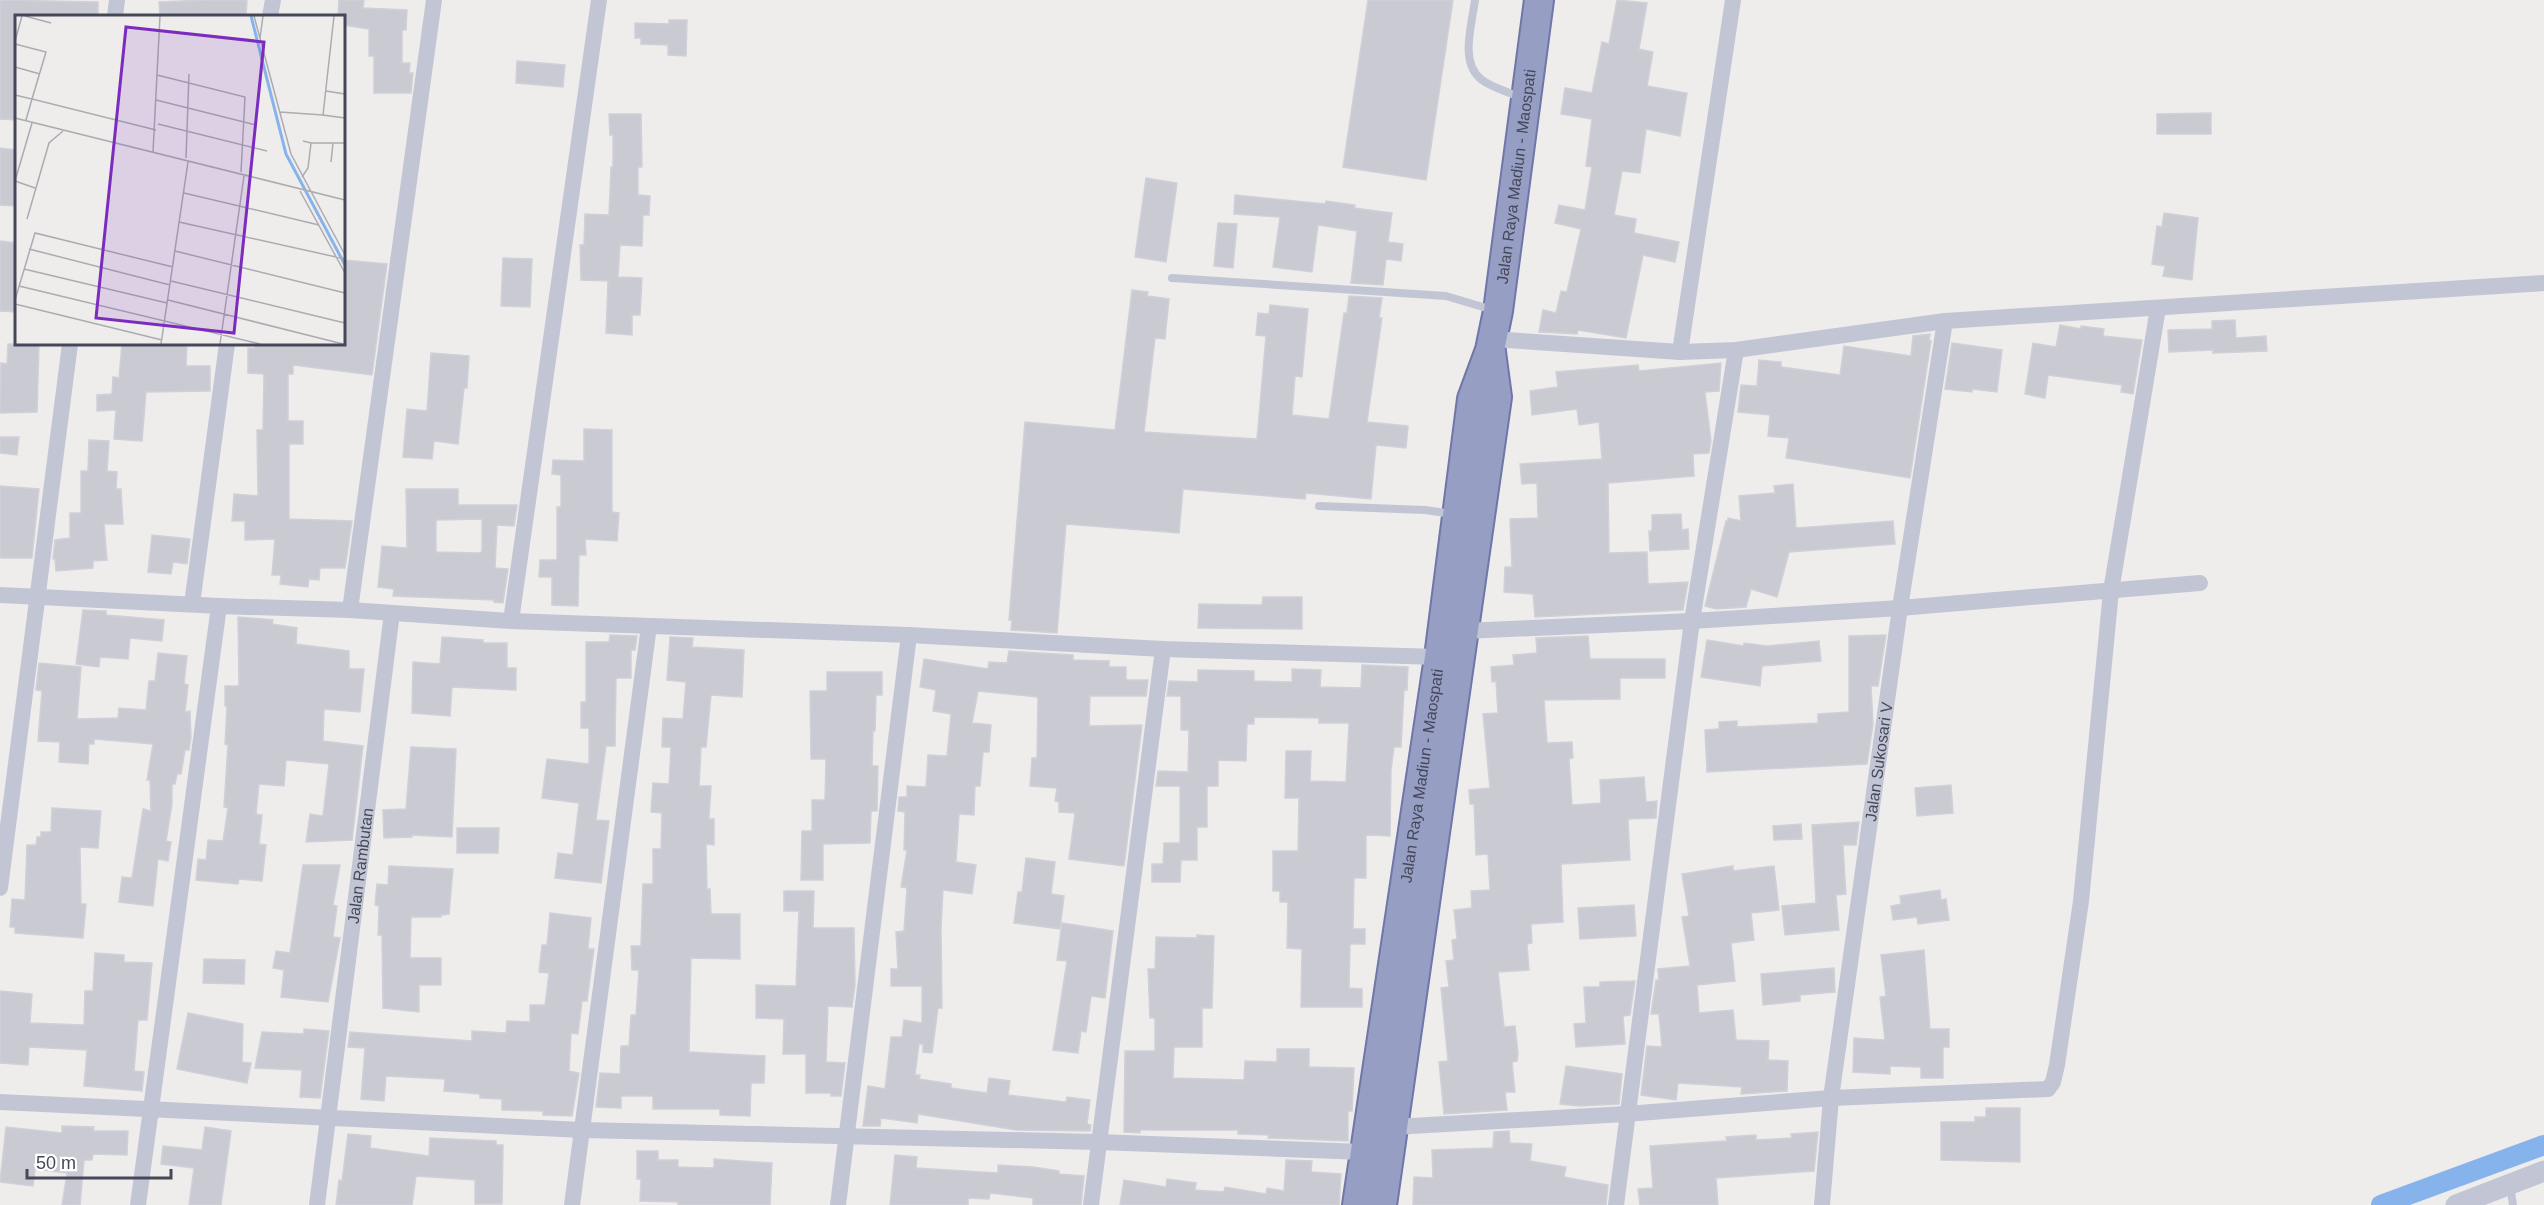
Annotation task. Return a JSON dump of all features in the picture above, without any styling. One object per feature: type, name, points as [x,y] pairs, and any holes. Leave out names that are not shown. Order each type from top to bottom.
[{"type":"highway","name":"Jalan Raya Madiun - Maospati","points":[[1357,1205],[1364,1152],[1403,969],[1464,631],[1472,399],[1491,345],[1498,311],[1539,0]]},
{"type":"highway","name":"Jalan Raya Madiun - Maospati","points":[[1382,1205],[1393,1127],[1403,969],[1439,657],[1469,517]]},
{"type":"street","points":[[115,15],[117,0]]},
{"type":"street","points":[[270,15],[273,0]]},
{"type":"street","points":[[350,609],[434,0]]},
{"type":"street","points":[[511,621],[599,0]]},
{"type":"street","points":[[1680,352],[1733,0]]},
{"type":"street","points":[[1491,345],[1680,352],[1736,350],[1945,321],[2544,284]]},
{"type":"street","points":[[1393,1127],[1626,1114],[1831,1098],[2048,1089],[2053,1082],[2081,901],[2111,591],[2158,308]]},
{"type":"street","name":"Jalan Sukosari V","points":[[1822,1205],[1831,1098],[1900,609],[1945,321]]},
{"type":"street","points":[[0,888],[70,345]]},
{"type":"street","points":[[192,604],[227,345]]},
{"type":"street","points":[[1616,1205],[1626,1114],[1692,621],[1736,350]]},
{"type":"street","points":[[1464,631],[1900,609],[2200,583]]},
{"type":"street","points":[[0,596],[219,606],[350,609],[511,621],[909,635],[1163,649],[1439,657]]},
{"type":"street","points":[[138,1205],[219,606]]},
{"type":"street","name":"Jalan Rambutan","points":[[317,1205],[392,613]]},
{"type":"street","points":[[572,1205],[649,626]]},
{"type":"street","points":[[838,1205],[909,635]]},
{"type":"street","points":[[1090,1205],[1163,649]]},
{"type":"street","points":[[0,1102],[583,1130],[1098,1142],[1364,1152]]},
{"type":"street","points":[[2456,1205],[2512,1195],[2544,1171]]},
{"type":"lane","points":[[1475,0],[1469,50],[1472,71],[1484,82],[1527,100]]},
{"type":"lane","points":[[1172,278],[1446,296],[1498,311]]},
{"type":"lane","points":[[1319,506],[1425,510],[1469,517]]},
{"type":"building","points":[[0,0],[98,2],[98,15],[15,15],[15,120],[0,119]]},
{"type":"building","points":[[247,0],[246,15],[160,15],[159,2]]},
{"type":"building","points":[[339,0],[364,0],[363,8],[407,10],[406,30],[402,30],[402,63],[410,63],[409,73],[413,73],[411,93],[374,93],[374,56],[369,56],[369,29],[345,25],[345,15],[338,15]]},
{"type":"building","points":[[1368,0],[1453,0],[1426,180],[1343,167]]},
{"type":"building","points":[[1617,0],[1647,3],[1639,49],[1653,52],[1647,86],[1687,93],[1680,136],[1646,129],[1640,173],[1622,171],[1614,215],[1636,219],[1634,233],[1679,242],[1675,262],[1643,255],[1626,338],[1578,330],[1577,334],[1539,332],[1543,310],[1556,313],[1561,291],[1567,292],[1581,229],[1555,223],[1559,205],[1585,210],[1592,167],[1586,166],[1592,119],[1561,114],[1565,88],[1592,93],[1602,42],[1609,44]]},
{"type":"building","points":[[669,20],[687,20],[686,56],[668,55],[668,45],[641,44],[641,38],[635,38],[635,23],[669,24]]},
{"type":"building","points":[[517,61],[565,65],[563,87],[516,83]]},
{"type":"building","points":[[2211,113],[2211,134],[2157,134],[2157,114]]},
{"type":"building","points":[[609,114],[641,114],[642,167],[638,167],[638,195],[650,196],[649,215],[643,215],[642,246],[620,245],[618,277],[642,278],[640,315],[632,315],[632,335],[606,333],[608,281],[581,280],[580,245],[584,245],[585,214],[609,215],[613,135],[610,135]]},
{"type":"building","points":[[0,148],[15,150],[15,206],[0,205]]},
{"type":"building","points":[[1146,178],[1177,183],[1166,262],[1135,257]]},
{"type":"building","points":[[1235,195],[1325,204],[1326,201],[1355,205],[1354,208],[1392,213],[1388,242],[1403,244],[1401,261],[1386,259],[1383,285],[1351,283],[1357,231],[1318,225],[1312,272],[1273,267],[1280,217],[1234,214]]},
{"type":"building","points":[[2164,213],[2198,218],[2192,280],[2163,276],[2165,266],[2152,264],[2157,226],[2162,227]]},
{"type":"building","points":[[1218,223],[1237,224],[1233,268],[1214,266]]},
{"type":"building","points":[[0,241],[15,243],[15,312],[0,311]]},
{"type":"building","points":[[503,258],[532,259],[530,307],[501,306]]},
{"type":"building","points":[[345,260],[387,264],[372,375],[293,365],[293,374],[288,374],[288,421],[303,421],[303,444],[289,444],[289,519],[352,521],[345,568],[320,568],[319,580],[309,579],[308,587],[280,584],[281,575],[272,575],[275,539],[245,540],[245,521],[232,521],[234,494],[258,496],[257,430],[263,430],[264,374],[248,373],[248,348],[255,348],[255,345],[345,345]]},
{"type":"building","points":[[1132,290],[1148,292],[1147,296],[1169,299],[1165,339],[1155,338],[1144,432],[1257,439],[1266,336],[1256,335],[1258,313],[1269,314],[1270,305],[1308,309],[1302,377],[1295,376],[1292,415],[1329,419],[1344,313],[1347,313],[1349,296],[1382,298],[1379,318],[1382,318],[1367,422],[1408,426],[1406,448],[1376,445],[1371,499],[1306,493],[1305,499],[1183,489],[1179,533],[1066,524],[1057,633],[1011,630],[1012,620],[1009,620],[1025,422],[1115,430]]},
{"type":"building","points":[[2235,320],[2236,338],[2266,336],[2267,351],[2169,352],[2168,330],[2212,329],[2212,321]]},
{"type":"building","points":[[2060,325],[2081,329],[2081,326],[2104,329],[2103,336],[2142,340],[2133,394],[2121,392],[2122,385],[2048,375],[2045,398],[2025,394],[2033,343],[2056,347]]},
{"type":"building","points":[[1930,334],[1929,340],[1931,341],[1910,478],[1786,458],[1789,438],[1768,436],[1770,415],[1738,412],[1741,385],[1757,386],[1759,360],[1781,362],[1781,367],[1840,375],[1844,346],[1911,356],[1913,336]]},
{"type":"building","points":[[1952,343],[2002,350],[1997,392],[1945,389]]},
{"type":"building","points":[[8,344],[39,345],[37,412],[0,413],[1,363],[7,364]]},
{"type":"building","points":[[122,345],[187,345],[186,366],[210,366],[210,391],[146,392],[142,441],[114,439],[116,410],[97,411],[97,395],[112,394],[113,377],[119,378]]},
{"type":"building","points":[[431,353],[469,356],[467,388],[464,388],[458,444],[434,441],[432,459],[403,457],[407,409],[427,411]]},
{"type":"building","points":[[1721,363],[1719,391],[1705,392],[1711,441],[1709,453],[1693,454],[1694,476],[1608,483],[1609,553],[1647,552],[1648,584],[1688,582],[1683,610],[1535,617],[1533,594],[1504,592],[1505,567],[1512,567],[1510,519],[1538,518],[1537,483],[1522,484],[1520,464],[1602,459],[1599,422],[1579,425],[1577,409],[1532,415],[1530,391],[1558,387],[1556,372],[1638,365],[1639,371]]},
{"type":"building","points":[[584,429],[612,430],[612,512],[619,513],[617,541],[585,539],[586,555],[579,555],[578,606],[552,605],[552,577],[539,577],[540,560],[557,560],[557,507],[561,507],[561,475],[552,474],[553,460],[584,461]]},
{"type":"building","points":[[0,437],[19,437],[17,455],[0,453]]},
{"type":"building","points":[[89,440],[109,441],[107,471],[117,472],[116,489],[121,489],[123,524],[104,524],[107,560],[93,561],[93,568],[56,571],[55,559],[53,559],[55,540],[70,538],[70,513],[81,513],[81,471],[88,471]]},
{"type":"building","points":[[1793,484],[1796,528],[1893,521],[1895,544],[1789,552],[1777,597],[1751,589],[1746,607],[1716,609],[1705,606],[1726,521],[1728,518],[1741,521],[1739,496],[1775,493],[1774,486]]},
{"type":"building","points":[[0,486],[39,489],[32,558],[0,558]]},
{"type":"building","points":[[406,489],[458,489],[458,505],[517,505],[514,526],[497,525],[495,568],[508,569],[503,603],[494,602],[494,600],[393,596],[394,589],[378,587],[382,546],[407,548]],"holes":[[[482,519],[482,551],[480,553],[436,552],[436,520]]]},
{"type":"building","points":[[1681,514],[1682,530],[1688,529],[1689,549],[1650,551],[1649,531],[1652,531],[1652,515]]},
{"type":"building","points":[[152,535],[190,539],[187,564],[173,562],[171,574],[148,572]]},
{"type":"building","points":[[1263,597],[1302,597],[1302,629],[1198,628],[1199,604],[1262,605]]},
{"type":"building","points":[[83,610],[106,611],[106,615],[164,620],[162,641],[130,638],[128,659],[100,657],[99,667],[76,664]]},
{"type":"building","points":[[238,617],[273,620],[272,624],[297,628],[296,644],[349,651],[349,669],[364,669],[360,712],[324,709],[323,741],[363,746],[352,840],[306,842],[310,814],[323,816],[329,764],[286,760],[284,786],[259,784],[256,814],[262,815],[259,844],[266,845],[262,881],[239,879],[238,884],[196,880],[198,859],[206,860],[208,840],[223,841],[228,808],[224,807],[228,745],[225,744],[227,706],[225,706],[225,686],[239,686]]},
{"type":"building","points":[[610,635],[637,636],[635,650],[631,650],[631,678],[616,678],[615,746],[606,746],[596,820],[609,821],[601,883],[555,878],[558,853],[573,855],[579,803],[542,798],[547,759],[589,764],[589,728],[581,728],[581,702],[586,702],[586,642],[609,642]]},
{"type":"building","points":[[1886,635],[1878,686],[1871,686],[1873,724],[1867,764],[1707,772],[1705,730],[1719,729],[1719,722],[1737,721],[1737,727],[1818,723],[1818,714],[1849,712],[1849,636]]},
{"type":"building","points":[[1588,636],[1590,659],[1665,659],[1665,678],[1620,678],[1620,699],[1544,700],[1547,743],[1572,742],[1573,758],[1569,759],[1572,805],[1601,803],[1600,780],[1644,777],[1646,802],[1657,801],[1656,818],[1628,819],[1630,860],[1561,864],[1563,922],[1531,924],[1532,943],[1527,944],[1529,970],[1498,972],[1504,1027],[1515,1026],[1518,1053],[1517,1061],[1512,1062],[1515,1092],[1505,1092],[1507,1110],[1444,1114],[1439,1062],[1448,1061],[1441,988],[1449,987],[1446,961],[1454,960],[1452,940],[1457,939],[1454,910],[1472,908],[1471,891],[1490,890],[1488,854],[1476,855],[1474,804],[1470,804],[1469,790],[1490,788],[1483,714],[1498,713],[1496,681],[1492,682],[1491,667],[1514,665],[1513,655],[1537,653],[1536,638]]},
{"type":"building","points":[[442,637],[483,640],[483,643],[507,643],[507,668],[516,668],[516,690],[452,687],[450,716],[412,713],[413,662],[440,664]]},
{"type":"building","points":[[670,637],[693,638],[692,647],[744,650],[742,697],[711,695],[706,747],[701,747],[699,786],[711,786],[709,819],[714,819],[714,845],[706,844],[707,889],[710,889],[711,914],[740,914],[740,959],[691,958],[689,1052],[765,1056],[764,1083],[751,1083],[750,1116],[720,1115],[720,1109],[653,1109],[653,1096],[621,1096],[621,1108],[596,1107],[600,1073],[620,1074],[621,1046],[629,1046],[631,1015],[636,1015],[639,970],[632,970],[631,946],[641,946],[643,884],[653,884],[653,849],[661,849],[662,813],[651,812],[653,783],[669,784],[671,747],[662,747],[663,718],[683,719],[686,682],[667,680]]},
{"type":"building","points":[[1707,640],[1744,646],[1744,643],[1767,646],[1819,641],[1821,661],[1762,666],[1760,686],[1701,677]]},
{"type":"building","points":[[1009,651],[1073,655],[1073,660],[1109,661],[1109,667],[1126,667],[1126,680],[1148,680],[1146,696],[1090,696],[1089,726],[1142,725],[1124,866],[1069,859],[1075,813],[1059,812],[1059,802],[1055,801],[1057,788],[1030,786],[1032,758],[1037,758],[1038,697],[978,691],[972,723],[991,725],[989,752],[983,752],[980,786],[975,786],[974,815],[959,814],[956,862],[976,865],[972,894],[943,890],[942,1008],[938,1008],[932,1053],[923,1052],[923,1044],[919,1044],[915,1075],[920,1075],[919,1079],[951,1084],[951,1088],[987,1093],[989,1078],[1010,1081],[1008,1095],[1066,1102],[1067,1097],[1090,1100],[1087,1124],[1091,1125],[1090,1131],[1016,1130],[918,1114],[917,1123],[881,1118],[880,1126],[863,1126],[868,1086],[885,1089],[891,1037],[902,1037],[904,1020],[922,1023],[922,986],[891,986],[891,969],[898,969],[896,932],[904,931],[907,888],[901,887],[907,850],[904,850],[905,812],[898,811],[899,797],[907,797],[907,786],[926,787],[928,755],[947,756],[951,714],[933,711],[936,690],[920,687],[924,659],[988,669],[989,662],[1007,663]]},
{"type":"building","points":[[158,653],[187,656],[184,684],[188,685],[185,712],[190,711],[191,738],[189,750],[185,750],[181,774],[177,774],[175,784],[172,784],[172,804],[166,841],[171,842],[168,861],[158,859],[153,906],[119,902],[122,877],[132,878],[143,809],[151,811],[150,780],[147,780],[153,744],[94,739],[94,744],[89,744],[88,764],[59,762],[60,742],[38,741],[42,691],[36,690],[39,663],[81,667],[77,719],[118,718],[119,708],[146,710],[149,681],[155,681]]},
{"type":"building","points":[[1362,665],[1408,667],[1407,690],[1404,690],[1401,747],[1394,747],[1391,770],[1390,836],[1366,835],[1366,878],[1354,878],[1353,929],[1365,929],[1365,944],[1350,944],[1349,988],[1362,989],[1362,1007],[1301,1007],[1302,949],[1287,948],[1288,902],[1280,902],[1280,891],[1273,891],[1273,851],[1298,851],[1299,798],[1285,798],[1286,751],[1311,751],[1310,781],[1346,782],[1349,723],[1319,723],[1319,718],[1254,717],[1254,724],[1247,724],[1246,761],[1218,760],[1218,786],[1207,786],[1207,827],[1197,827],[1197,860],[1181,860],[1180,882],[1152,882],[1152,864],[1163,864],[1164,843],[1180,843],[1180,786],[1156,786],[1158,771],[1188,772],[1189,730],[1181,730],[1181,696],[1167,696],[1169,681],[1198,682],[1198,670],[1254,671],[1254,681],[1292,682],[1292,669],[1321,670],[1320,687],[1361,688]]},
{"type":"building","points":[[827,672],[882,672],[882,695],[876,695],[875,731],[873,731],[872,766],[878,766],[877,811],[871,811],[870,843],[823,844],[823,880],[801,880],[802,831],[812,831],[812,800],[825,800],[826,759],[811,759],[810,691],[827,691]]},
{"type":"building","points":[[411,747],[456,749],[452,837],[412,835],[412,837],[384,838],[383,810],[406,809]]},
{"type":"building","points":[[1951,785],[1953,813],[1917,816],[1915,788]]},
{"type":"building","points":[[52,808],[101,811],[98,848],[80,847],[81,904],[86,904],[83,938],[15,933],[15,927],[10,927],[12,899],[25,900],[27,845],[36,845],[37,837],[41,837],[41,832],[51,832]]},
{"type":"building","points":[[1859,822],[1856,845],[1843,845],[1846,894],[1836,895],[1839,930],[1785,935],[1782,906],[1816,903],[1812,825]]},
{"type":"building","points":[[1801,824],[1802,839],[1774,840],[1773,826]]},
{"type":"building","points":[[457,828],[499,828],[498,853],[457,853]]},
{"type":"building","points":[[1026,858],[1055,862],[1051,894],[1064,896],[1060,929],[1014,923],[1018,892],[1022,892]]},
{"type":"building","points":[[303,865],[340,865],[333,905],[337,906],[333,937],[340,938],[328,1002],[281,997],[284,970],[273,968],[276,951],[290,953]]},
{"type":"building","points":[[389,866],[453,869],[449,914],[441,915],[441,917],[411,917],[410,958],[441,958],[441,985],[419,985],[419,1012],[383,1008],[382,935],[378,935],[379,906],[375,905],[377,884],[388,885]]},
{"type":"building","points":[[1733,866],[1733,871],[1774,866],[1779,910],[1751,913],[1754,940],[1731,943],[1735,981],[1697,985],[1699,1013],[1733,1010],[1736,1040],[1769,1041],[1768,1060],[1788,1061],[1787,1091],[1741,1094],[1742,1087],[1678,1083],[1676,1100],[1641,1095],[1647,1046],[1662,1047],[1659,1014],[1651,1014],[1656,980],[1659,980],[1658,969],[1690,966],[1682,917],[1689,916],[1682,874]]},
{"type":"building","points":[[1940,890],[1941,900],[1946,899],[1949,920],[1918,924],[1917,917],[1893,920],[1891,906],[1901,904],[1900,896]]},
{"type":"building","points":[[784,891],[814,891],[813,928],[854,928],[855,985],[852,1007],[828,1006],[826,1062],[845,1063],[841,1096],[831,1096],[831,1093],[806,1093],[806,1054],[783,1054],[784,1019],[756,1018],[756,985],[796,986],[799,911],[784,911]]},
{"type":"building","points":[[1634,905],[1636,936],[1580,939],[1578,908]]},
{"type":"building","points":[[550,913],[591,918],[588,949],[594,949],[587,1001],[582,1001],[578,1034],[571,1033],[569,1071],[579,1073],[572,1116],[543,1115],[543,1111],[502,1110],[502,1099],[480,1098],[480,1094],[444,1091],[445,1079],[386,1076],[384,1101],[361,1099],[365,1048],[348,1047],[350,1032],[472,1041],[472,1031],[506,1033],[507,1021],[530,1022],[530,1005],[545,1005],[549,973],[539,972],[542,945],[547,945]]},
{"type":"building","points":[[1062,923],[1113,931],[1105,998],[1091,996],[1086,1032],[1081,1031],[1078,1053],[1053,1050],[1067,961],[1057,960]]},
{"type":"building","points":[[1197,935],[1214,936],[1212,1008],[1202,1008],[1202,1047],[1174,1047],[1173,1078],[1244,1080],[1245,1061],[1277,1062],[1277,1049],[1309,1049],[1309,1067],[1354,1068],[1352,1111],[1348,1111],[1348,1141],[1268,1138],[1269,1135],[1238,1134],[1238,1130],[1124,1132],[1125,1051],[1155,1051],[1155,1018],[1150,1018],[1148,969],[1155,969],[1156,937],[1197,938]]},
{"type":"building","points":[[1924,950],[1930,1029],[1949,1029],[1949,1047],[1943,1047],[1943,1078],[1921,1078],[1921,1067],[1890,1066],[1890,1074],[1853,1072],[1854,1038],[1885,1040],[1880,997],[1886,996],[1881,955]]},
{"type":"building","points":[[95,953],[124,955],[124,962],[152,963],[147,1020],[138,1020],[134,1071],[144,1072],[142,1091],[84,1086],[87,1050],[29,1047],[28,1065],[0,1063],[0,991],[32,994],[30,1023],[84,1025],[85,991],[93,991]]},
{"type":"building","points":[[204,959],[245,960],[244,984],[203,983]]},
{"type":"building","points":[[1834,968],[1835,992],[1800,995],[1800,1001],[1763,1005],[1761,974]]},
{"type":"building","points":[[1635,981],[1630,1015],[1623,1016],[1625,1044],[1576,1047],[1574,1024],[1586,1023],[1584,987],[1600,987],[1600,982]]},
{"type":"building","points":[[188,1013],[243,1024],[242,1062],[251,1063],[247,1083],[177,1069]]},
{"type":"building","points":[[304,1029],[329,1031],[320,1098],[300,1097],[302,1070],[255,1068],[262,1032],[304,1034]]},
{"type":"building","points":[[1566,1066],[1622,1074],[1619,1104],[1579,1106],[1560,1104]]},
{"type":"building","points":[[1986,1108],[2020,1108],[2020,1162],[1941,1160],[1941,1122],[1975,1122],[1975,1117],[1986,1117]]},
{"type":"building","points":[[62,1126],[94,1127],[93,1131],[128,1131],[127,1155],[93,1154],[92,1160],[84,1160],[80,1205],[62,1205],[67,1173],[35,1169],[33,1186],[0,1182],[6,1127],[62,1133]]},
{"type":"building","points":[[205,1127],[231,1131],[221,1205],[189,1205],[194,1168],[161,1164],[163,1146],[202,1150]]},
{"type":"building","points":[[1509,1131],[1510,1143],[1532,1144],[1530,1161],[1566,1167],[1564,1177],[1608,1185],[1606,1205],[1413,1205],[1414,1177],[1433,1178],[1432,1150],[1493,1148],[1494,1132]]},
{"type":"building","points":[[1818,1132],[1814,1171],[1716,1178],[1718,1205],[1640,1205],[1638,1189],[1653,1188],[1650,1146],[1727,1141],[1726,1137],[1756,1135],[1756,1140],[1792,1138],[1791,1134]]},
{"type":"building","points":[[348,1134],[371,1136],[370,1148],[429,1156],[430,1138],[496,1141],[496,1145],[503,1145],[502,1204],[475,1204],[475,1180],[416,1176],[412,1205],[336,1205],[339,1180],[342,1181]]},
{"type":"building","points":[[637,1151],[658,1151],[658,1160],[678,1160],[678,1167],[714,1168],[714,1159],[772,1163],[770,1205],[678,1205],[678,1202],[640,1201],[641,1179],[637,1179]]},
{"type":"building","points":[[895,1155],[917,1157],[916,1168],[998,1173],[998,1165],[1033,1167],[1059,1171],[1059,1174],[1084,1176],[1081,1205],[1033,1205],[1033,1198],[990,1193],[989,1199],[968,1198],[968,1205],[890,1205]]},
{"type":"building","points":[[1286,1160],[1312,1161],[1311,1172],[1341,1174],[1339,1205],[1120,1205],[1124,1180],[1166,1187],[1167,1179],[1196,1183],[1195,1190],[1224,1192],[1225,1187],[1266,1194],[1267,1188],[1284,1191]]},
{"type":"waterway","points":[[2381,1205],[2544,1145]]}]
